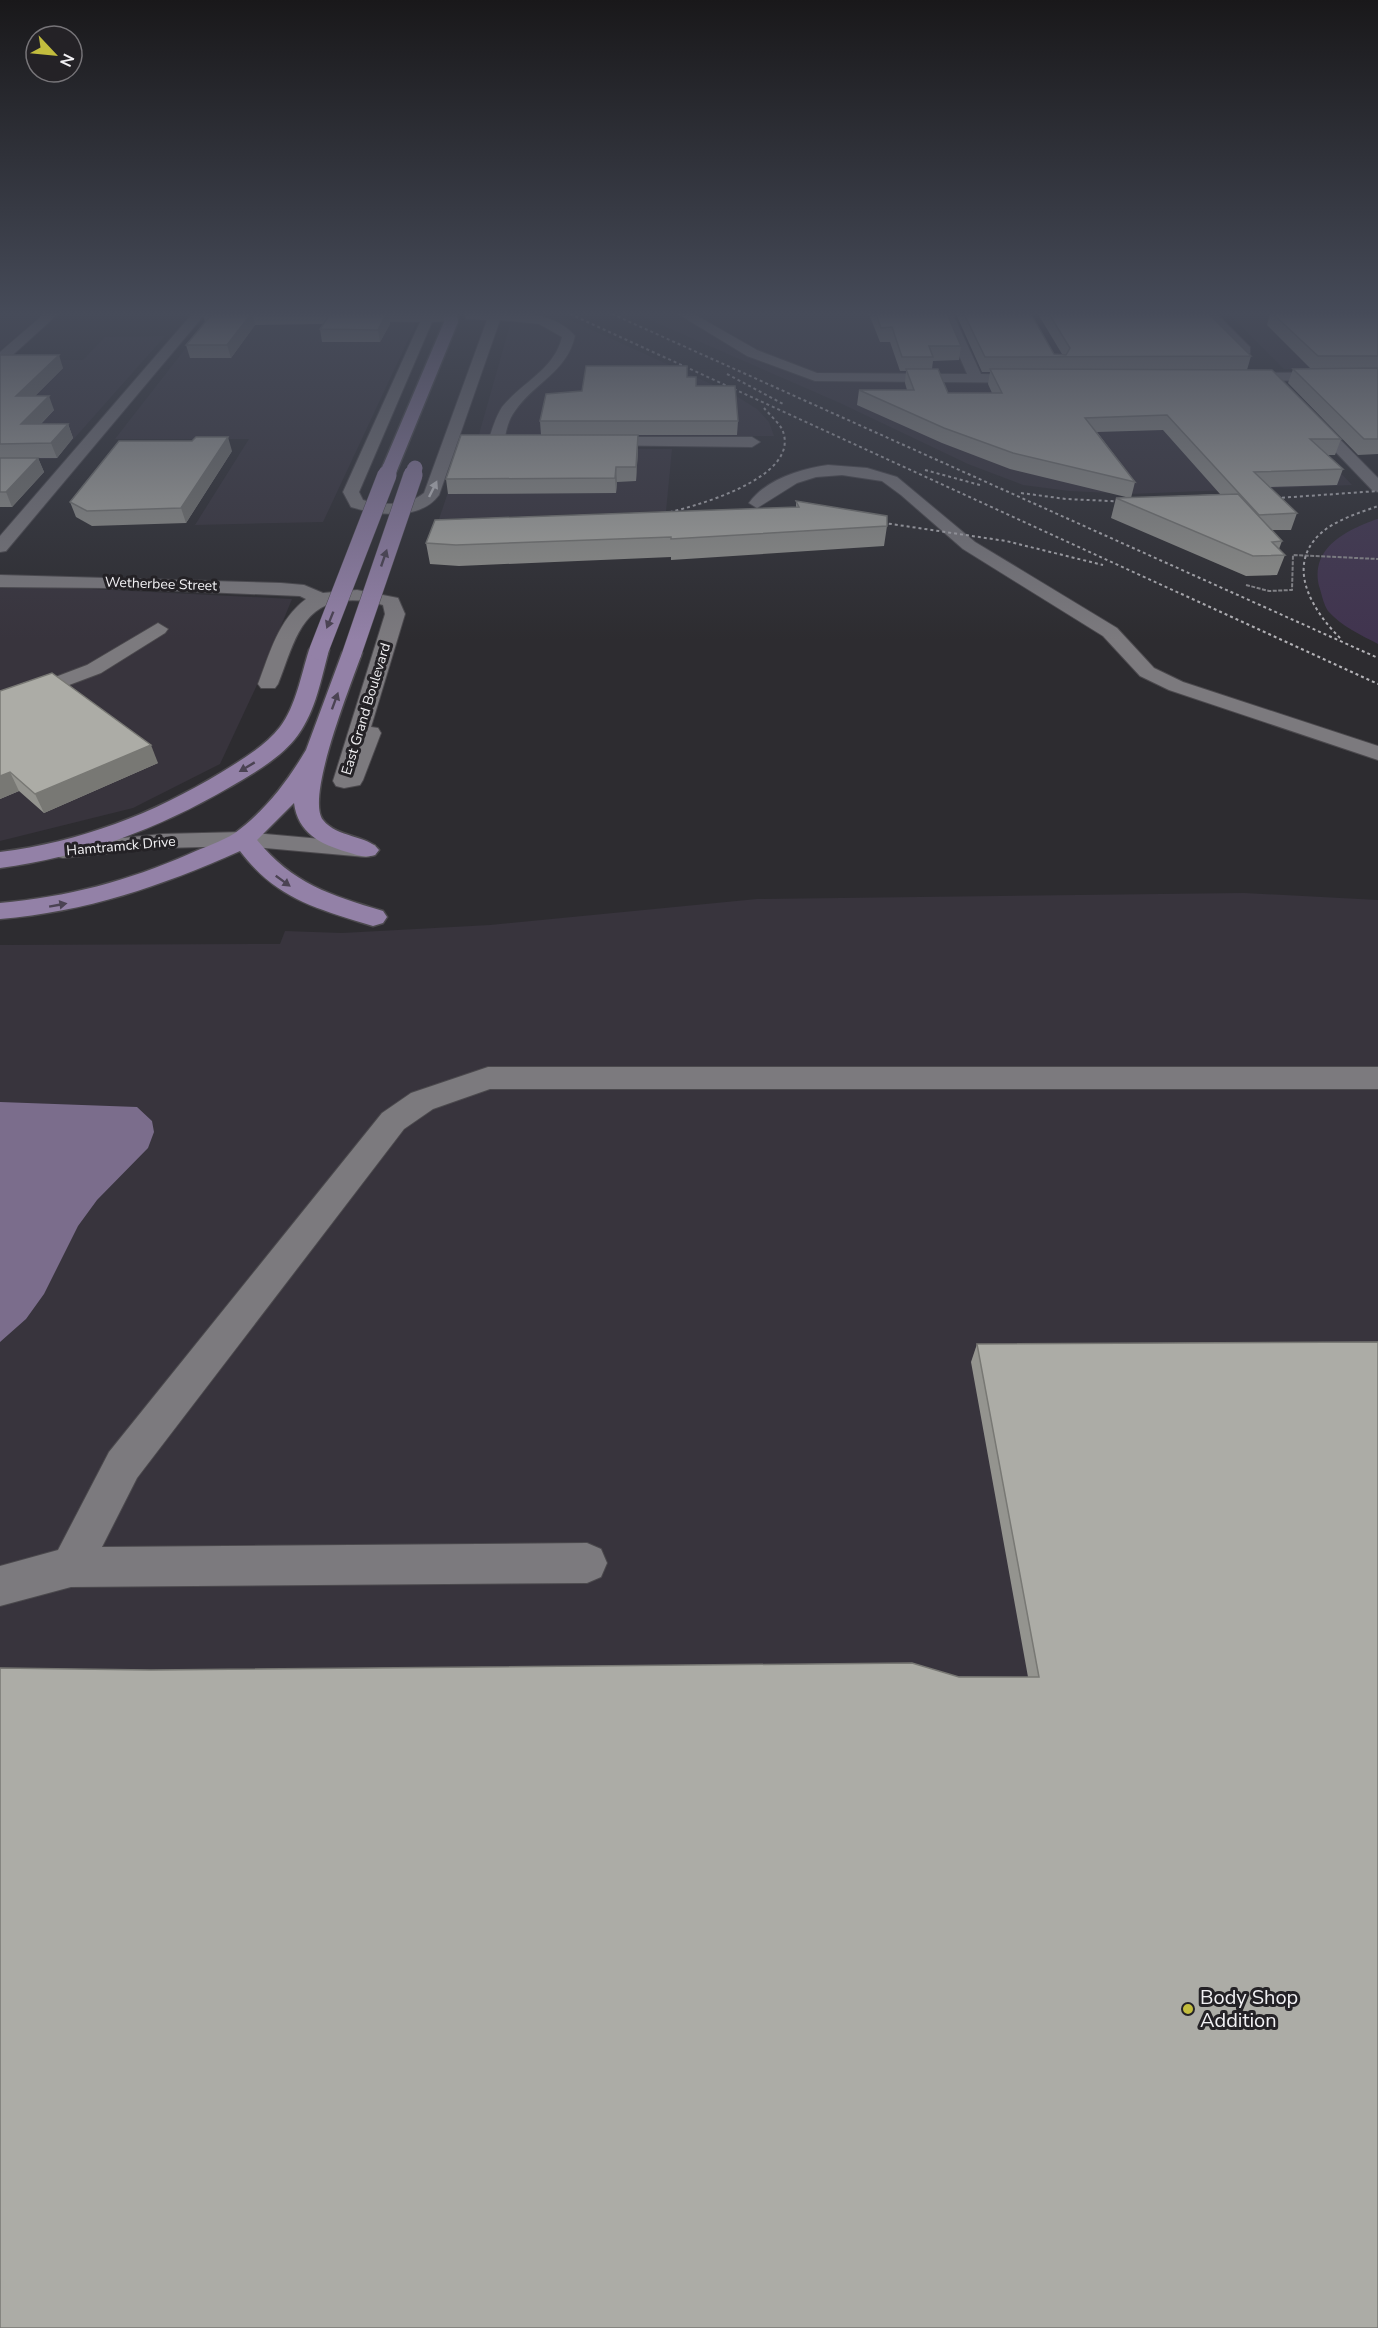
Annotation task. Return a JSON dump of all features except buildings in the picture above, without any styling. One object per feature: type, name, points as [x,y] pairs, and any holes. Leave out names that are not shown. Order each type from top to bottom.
[{"type":"main road","points":[[243,839],[296,721],[319,650],[408,423]]},
{"type":"main road","name":"East Grand Boulevard","points":[[318,749],[417,463]]},
{"type":"main road","points":[[63,851],[130,829],[184,804],[256,761],[296,721]]},
{"type":"main road","points":[[0,911],[32,909],[108,894],[164,875],[243,839],[289,796],[302,780],[318,749]]},
{"type":"main road","points":[[318,749],[305,803],[309,817],[318,830],[330,839],[366,850]]},
{"type":"main road","points":[[243,839],[269,870],[290,886],[332,905],[373,917]]},
{"type":"main road","name":"Hamtramck Drive","points":[[0,860],[63,851]]},
{"type":"street","points":[[0,547],[69,465],[110,423]]},
{"type":"street","points":[[382,423],[351,492],[352,498],[361,505],[380,507],[412,505],[428,500],[456,442],[461,423]]},
{"type":"street","points":[[496,442],[503,423]]},
{"type":"street","points":[[1315,423],[1378,486]]},
{"type":"street","points":[[577,442],[752,442]]},
{"type":"street","points":[[46,465],[69,465]]},
{"type":"street","points":[[757,502],[773,489],[808,472],[837,469],[887,478],[919,502],[956,537],[1110,632],[1125,645],[1140,664],[1158,679],[1378,753]]},
{"type":"street","points":[[1361,469],[1378,469]]},
{"type":"street","name":"Wetherbee Street","points":[[0,581],[108,582],[304,591],[320,599]]},
{"type":"street","name":"East Grand Boulevard","points":[[320,599],[344,596],[376,597],[391,602],[396,610],[344,781],[352,780],[370,733]]},
{"type":"street","points":[[268,684],[299,612],[320,599]]},
{"type":"street","points":[[0,705],[94,669],[158,629]]},
{"type":"street","name":"Hamtramck Drive","points":[[63,851],[162,841],[243,839],[366,850]]},
{"type":"street","points":[[71,1567],[123,1465],[393,1121],[422,1101],[488,1078],[1378,1078]]},
{"type":"street","points":[[0,1586],[71,1567],[587,1563]]},
{"type":"path","points":[[1246,585],[1269,591],[1292,590],[1293,555],[1378,559]]},
{"type":"shaded area","points":[[0,423],[88,423],[56,459],[0,459]]},
{"type":"shaded area","points":[[128,423],[369,423],[323,522],[195,525],[249,439],[115,439]]},
{"type":"shaded area","points":[[482,423],[769,423],[774,436],[478,438]]},
{"type":"shaded area","points":[[881,423],[1293,423],[1352,485],[1130,494],[1069,491],[1023,485],[968,464]]},
{"type":"shaded area","points":[[463,448],[672,449],[666,511],[439,519]]},
{"type":"shaded area","points":[[1378,519],[1378,644],[1345,626],[1328,611],[1320,589],[1318,575],[1320,562],[1333,543],[1354,529]]},
{"type":"shaded area","points":[[0,587],[72,588],[292,599],[256,687],[220,764],[133,808],[0,841]]},
{"type":"shaded area","points":[[1244,893],[1378,900],[1378,2328],[0,2328],[0,945],[280,944],[285,931],[342,933],[490,925],[757,899]]},
{"type":"shaded area","points":[[0,1102],[137,1107],[152,1121],[154,1132],[148,1148],[97,1200],[78,1226],[44,1294],[26,1319],[0,1342]]},
{"type":"railway","points":[[658,515],[717,498],[761,476],[776,463],[784,447],[782,429],[777,423]]},
{"type":"railway","points":[[807,423],[1378,684]]},
{"type":"railway","points":[[854,423],[1378,658]]},
{"type":"railway","points":[[925,470],[980,485]]},
{"type":"railway","points":[[1264,499],[1378,491]]},
{"type":"railway","points":[[1021,493],[1066,499],[1132,502]]},
{"type":"railway","points":[[1340,638],[1313,602],[1304,574],[1305,560],[1310,547],[1326,529],[1348,517],[1378,506]]},
{"type":"railway","points":[[871,521],[1006,541],[1103,565]]},
{"type":"place","name":"Body Shop Addition","points":[[1188,2009]]}]
